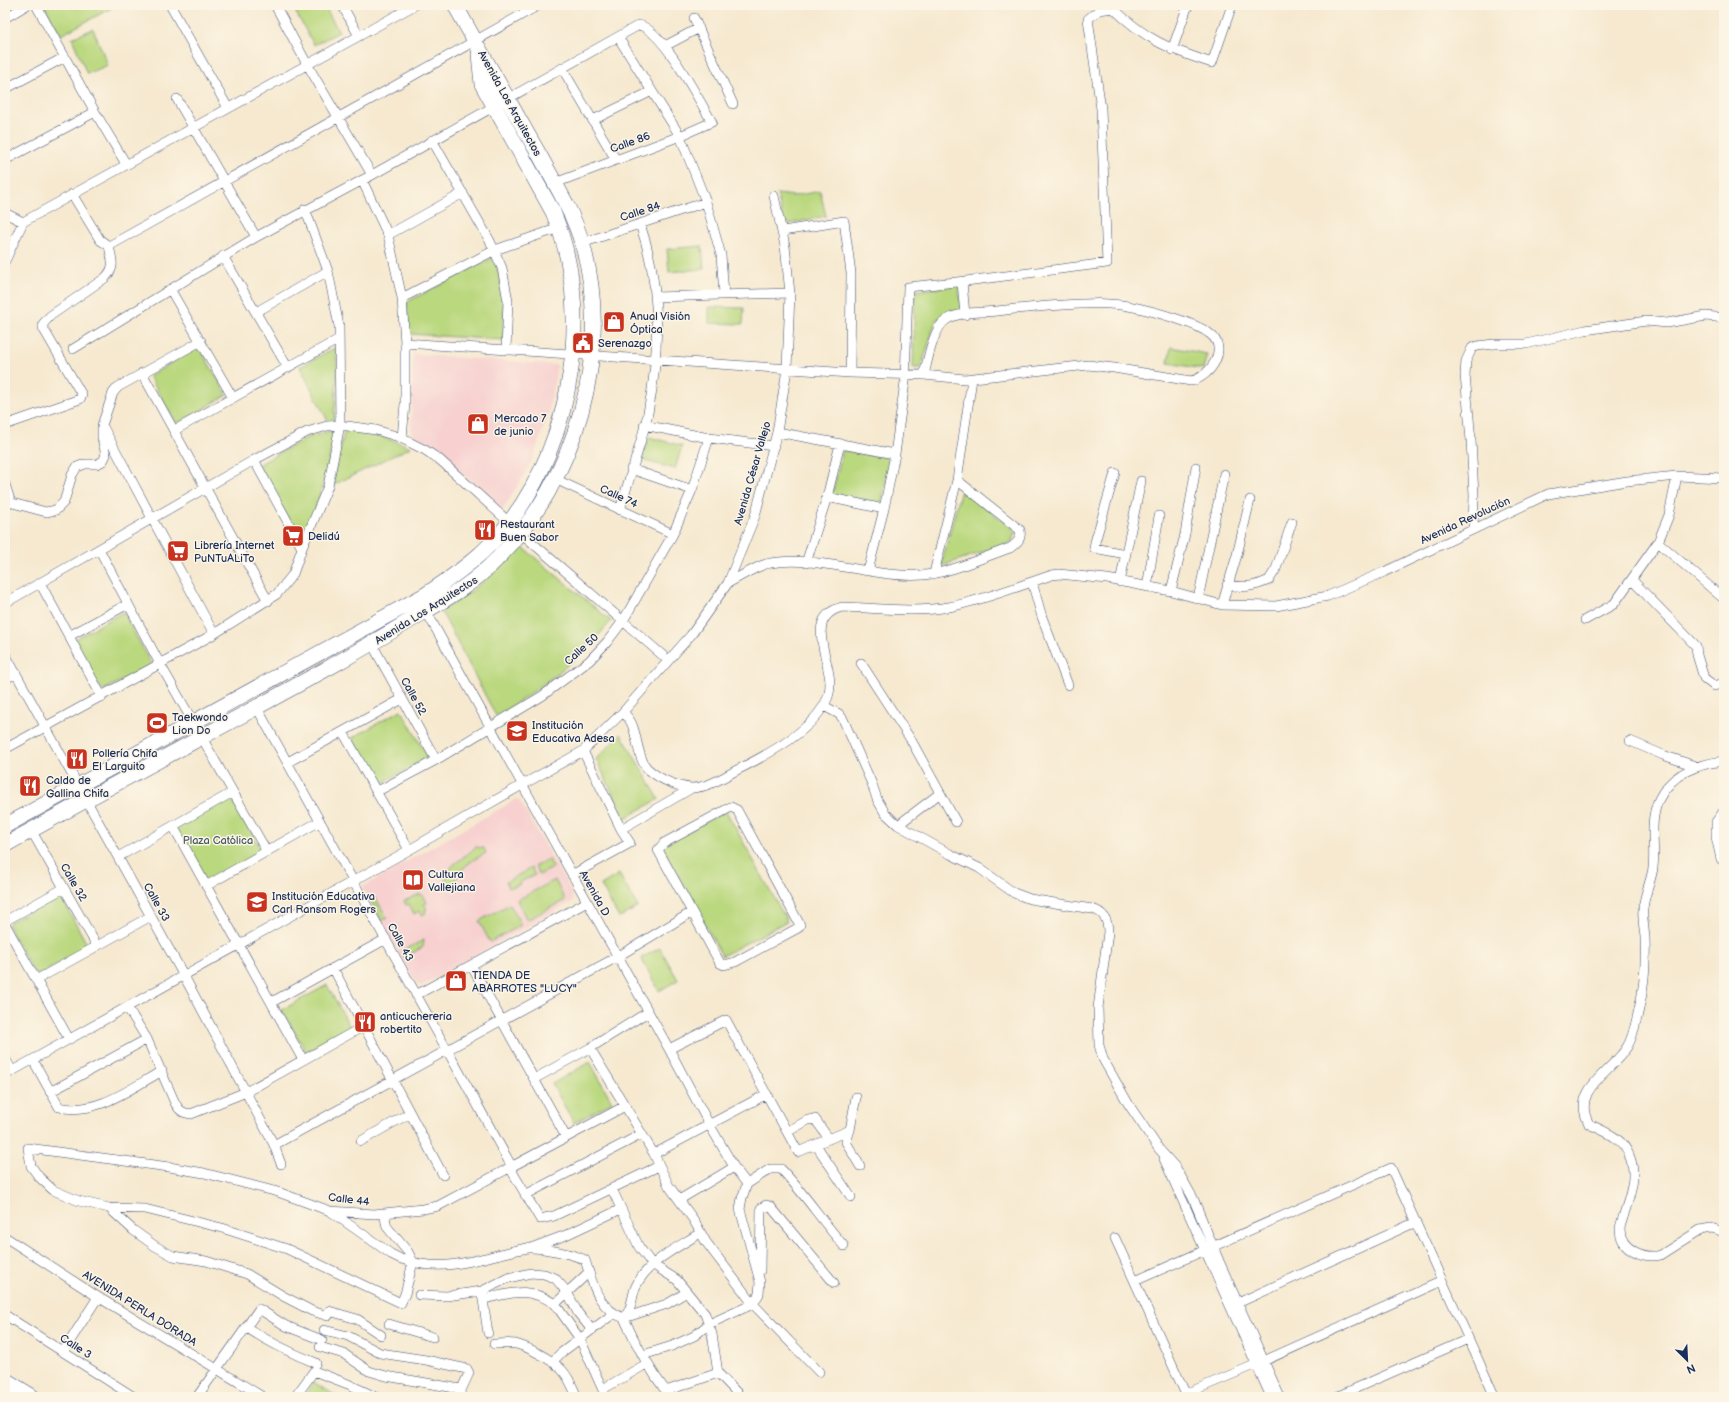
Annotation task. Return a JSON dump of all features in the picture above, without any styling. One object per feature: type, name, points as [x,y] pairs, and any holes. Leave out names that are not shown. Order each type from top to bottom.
[{"type":"highway","points":[[5,1381],[31,1397]]},
{"type":"highway","points":[[5,1393],[11,1397]]},
{"type":"main road","name":"Avenida Los Arquitectos","points":[[456,5],[475,41]]},
{"type":"main road","name":"Avenida Los Arquitectos","points":[[5,826],[425,595],[452,578],[474,560],[509,523],[525,501],[544,465],[558,424],[568,386],[572,354],[573,292],[568,261],[553,212],[482,84],[478,47],[555,183],[572,218],[582,243],[590,280],[592,306],[591,356],[587,389],[568,452],[555,479],[521,533],[501,556],[482,574],[449,598],[372,644],[257,708],[5,845]]},
{"type":"street","points":[[5,18],[27,5]]},
{"type":"street","points":[[36,5],[94,112],[126,164]]},
{"type":"street","points":[[170,5],[228,108]]},
{"type":"street","points":[[342,5],[359,36]]},
{"type":"street","points":[[5,261],[23,222],[415,5]]},
{"type":"street","points":[[108,246],[539,5]]},
{"type":"street","points":[[1172,50],[1188,5]]},
{"type":"street","points":[[868,571],[884,509],[895,454],[906,374],[908,287],[962,282],[1107,263],[1101,109],[1088,19],[1099,10],[1113,8],[1142,34],[1172,50],[1212,63],[1232,5]]},
{"type":"street","points":[[277,6],[307,64],[372,175]]},
{"type":"street","points":[[694,18],[734,104]]},
{"type":"street","points":[[73,349],[256,236],[372,175],[639,25],[644,26],[665,46],[699,28]]},
{"type":"street","points":[[618,37],[680,136],[706,202],[721,255],[724,294]]},
{"type":"street","name":"Calle 86","points":[[555,183],[680,136],[712,122],[665,46]]},
{"type":"street","points":[[5,89],[64,57]]},
{"type":"street","points":[[562,68],[616,160]]},
{"type":"street","points":[[593,120],[652,91]]},
{"type":"street","points":[[177,99],[256,236]]},
{"type":"street","points":[[5,160],[94,112]]},
{"type":"street","points":[[432,140],[495,250],[502,268],[508,301],[506,350]]},
{"type":"street","points":[[362,180],[388,235],[402,298],[405,343],[405,404],[402,438]]},
{"type":"street","points":[[388,235],[463,193]]},
{"type":"street","points":[[5,425],[80,399],[82,395],[43,328],[43,324],[50,316],[105,278],[112,271],[113,265],[108,246],[100,240],[72,194]]},
{"type":"street","name":"Avenida César Vallejo","points":[[9,1073],[409,850],[583,751],[623,712],[691,635],[728,583],[755,516],[777,432],[788,369],[790,293],[783,231],[774,196]]},
{"type":"street","name":"Calle 84","points":[[582,243],[706,202]]},
{"type":"street","points":[[5,749],[46,728],[214,634],[268,601],[277,594],[293,574],[302,548],[328,486],[340,425],[338,326],[328,271],[305,209]]},
{"type":"street","points":[[5,213],[23,222]]},
{"type":"street","points":[[783,231],[844,221],[851,273],[850,373]]},
{"type":"street","points":[[620,510],[648,414],[656,334],[652,263],[640,224]]},
{"type":"street","points":[[402,298],[495,250],[559,228]]},
{"type":"street","points":[[223,256],[288,368]]},
{"type":"street","points":[[256,312],[328,271]]},
{"type":"street","points":[[962,282],[965,314]]},
{"type":"street","points":[[170,289],[233,398]]},
{"type":"street","points":[[655,297],[790,293]]},
{"type":"street","points":[[405,343],[850,373],[924,375],[972,380],[1088,365],[1114,368],[1191,382],[1202,378],[1208,373],[1216,359],[1217,346],[1213,336],[1194,326],[1155,312],[1108,303],[1058,305],[965,314],[947,319],[940,325],[936,333],[924,375]]},
{"type":"street","points":[[1473,529],[1474,495],[1465,375],[1466,361],[1472,348],[1494,344],[1526,344],[1585,330],[1646,321],[1667,323],[1706,316],[1724,318]]},
{"type":"street","points":[[175,430],[339,339]]},
{"type":"street","points":[[5,484],[8,502],[46,512],[56,510],[64,502],[72,475],[77,467],[85,464],[97,464],[106,456],[102,438],[102,425],[113,393],[118,387],[201,341]]},
{"type":"street","points":[[142,373],[175,430],[268,601]]},
{"type":"street","points":[[934,573],[958,480],[972,380]]},
{"type":"street","points":[[102,425],[214,634]]},
{"type":"street","points":[[5,603],[254,460],[307,432],[327,426],[340,425],[376,430],[402,438],[425,450],[452,469],[509,523],[668,660]]},
{"type":"street","points":[[644,425],[709,438],[774,446]]},
{"type":"street","points":[[777,432],[895,454]]},
{"type":"street","name":"Calle 50","points":[[376,792],[436,760],[542,696],[588,661],[607,642],[623,621],[673,534],[692,490],[709,438]]},
{"type":"street","points":[[806,563],[826,498],[840,444]]},
{"type":"street","points":[[254,460],[302,548]]},
{"type":"street","points":[[1171,591],[1185,534],[1196,467]]},
{"type":"street","points":[[631,469],[692,490]]},
{"type":"street","points":[[1115,473],[1094,542],[1094,548],[1126,554]]},
{"type":"street","points":[[1198,599],[1224,474]]},
{"type":"street","points":[[1585,620],[1614,604],[1658,542],[1668,515],[1677,476]]},
{"type":"street","name":"Avenida Revolución","points":[[824,706],[830,685],[829,672],[821,644],[821,634],[824,618],[833,609],[842,607],[928,609],[948,607],[968,603],[1059,574],[1120,582],[1171,591],[1222,604],[1276,606],[1328,596],[1384,572],[1548,494],[1627,481],[1677,476],[1724,478]]},
{"type":"street","name":"Calle 74","points":[[555,479],[673,534]]},
{"type":"street","points":[[728,583],[768,564],[787,562],[916,575],[934,573],[1010,548],[1017,543],[1021,536],[1020,530],[958,480]]},
{"type":"street","points":[[1120,582],[1141,481]]},
{"type":"street","points":[[826,498],[884,509]]},
{"type":"street","points":[[1222,604],[1237,555],[1250,500]]},
{"type":"street","points":[[1147,587],[1159,516]]},
{"type":"street","points":[[1227,585],[1240,588],[1250,587],[1269,580],[1276,569],[1292,522]]},
{"type":"street","points":[[1658,542],[1724,599]]},
{"type":"street","points":[[99,549],[160,664],[267,852]]},
{"type":"street","points":[[1632,580],[1696,646],[1697,655],[1704,678],[1714,686],[1724,682]]},
{"type":"street","points":[[1032,582],[1042,617],[1068,685]]},
{"type":"street","points":[[40,583],[102,697]]},
{"type":"street","points":[[69,636],[128,604]]},
{"type":"street","name":"Avenida D","points":[[426,611],[491,726],[709,1124],[734,1167],[747,1184]]},
{"type":"street","name":"Calle 52","points":[[372,644],[436,760]]},
{"type":"street","name":"Calle 33","points":[[5,654],[184,976],[274,1145],[281,1164]]},
{"type":"street","points":[[861,663],[911,740],[956,822]]},
{"type":"street","points":[[5,679],[16,673]]},
{"type":"street","points":[[288,762],[402,699]]},
{"type":"street","points":[[621,829],[692,788],[702,786],[727,776],[776,748],[800,731],[824,706],[839,714],[872,784],[877,799],[885,813],[898,825],[950,854],[979,868],[1006,888],[1018,894],[1034,899],[1092,909],[1104,915],[1108,928],[1098,1008],[1101,1051],[1106,1067],[1159,1149],[1168,1158],[1187,1186],[1209,1248],[1260,1363],[1280,1397]]},
{"type":"street","name":"Calle 43","points":[[257,708],[386,939],[525,1195],[540,1219],[554,1216],[612,1189]]},
{"type":"street","points":[[623,712],[633,726],[646,768],[662,779],[677,785],[692,788]]},
{"type":"street","points":[[343,732],[409,850]]},
{"type":"street","points":[[1630,741],[1663,755],[1695,766]]},
{"type":"street","points":[[572,875],[630,843],[621,829],[583,751]]},
{"type":"street","points":[[1724,762],[1695,766],[1674,780],[1664,792],[1657,805],[1652,841],[1653,868],[1643,909],[1644,984],[1636,1026],[1627,1046],[1587,1092],[1584,1108],[1589,1124],[1619,1140],[1626,1149],[1631,1161],[1633,1184],[1620,1229],[1623,1240],[1630,1248],[1645,1256],[1656,1256],[1661,1255],[1700,1230],[1711,1228],[1724,1232]]},
{"type":"street","points":[[118,857],[233,792]]},
{"type":"street","points":[[898,825],[940,794]]},
{"type":"street","points":[[731,807],[734,808],[738,810],[800,927],[735,962],[724,965],[720,963],[692,912],[658,850],[664,843],[731,807]]},
{"type":"street","points":[[1724,811],[1716,822],[1716,837],[1721,859],[1724,861]]},
{"type":"street","points":[[206,886],[320,821]]},
{"type":"street","points":[[173,826],[303,1060]]},
{"type":"street","name":"Calle 32","points":[[31,830],[97,946]]},
{"type":"street","points":[[64,888],[5,923],[69,1039]]},
{"type":"street","points":[[416,995],[587,902]]},
{"type":"street","points":[[274,1145],[617,957],[692,912]]},
{"type":"street","points":[[36,980],[151,916]]},
{"type":"street","points":[[272,1002],[386,939]]},
{"type":"street","points":[[471,965],[566,1137]]},
{"type":"street","points":[[333,968],[443,1175]]},
{"type":"street","points":[[127,1007],[147,1039],[178,1108],[185,1114],[191,1114],[246,1092],[364,1026]]},
{"type":"street","points":[[534,1078],[590,1048],[648,1012]]},
{"type":"street","points":[[669,1049],[726,1020],[798,1152],[850,1130]]},
{"type":"street","points":[[50,1092],[147,1039]]},
{"type":"street","points":[[590,1048],[654,1154],[669,1186],[693,1219],[700,1234],[753,1304],[819,1372]]},
{"type":"street","points":[[5,1058],[9,1073]]},
{"type":"street","points":[[33,1060],[59,1107],[71,1110],[95,1106],[123,1093],[162,1071]]},
{"type":"street","points":[[654,1154],[767,1094]]},
{"type":"street","points":[[856,1097],[850,1130],[846,1142],[860,1166]]},
{"type":"street","name":"Calle 44","points":[[109,1208],[79,1201],[53,1190],[39,1177],[31,1166],[28,1148],[204,1173],[278,1192],[330,1211],[374,1214],[438,1206],[625,1106]]},
{"type":"street","points":[[361,1141],[410,1114]]},
{"type":"street","points":[[787,1132],[808,1120],[815,1119],[829,1139]]},
{"type":"street","points":[[525,1195],[642,1134]]},
{"type":"street","points":[[816,1145],[850,1197]]},
{"type":"street","points":[[659,1166],[612,1189],[639,1247],[652,1264],[677,1280],[705,1314],[712,1334],[718,1373],[741,1397]]},
{"type":"street","points":[[679,1200],[734,1167]]},
{"type":"street","points":[[1134,1281],[1391,1168],[1493,1396]]},
{"type":"street","points":[[760,1282],[740,1209],[747,1184],[770,1169],[781,1169],[844,1246]]},
{"type":"street","points":[[643,1355],[672,1346],[694,1336],[709,1324],[753,1304],[759,1294],[761,1208],[766,1205],[771,1207],[834,1283]]},
{"type":"street","points":[[109,1208],[145,1209],[222,1228],[287,1249],[400,1303],[405,1294],[413,1262],[404,1247],[387,1227],[385,1218],[388,1213]]},
{"type":"street","points":[[109,1208],[133,1230],[155,1246],[173,1256],[206,1261],[247,1274],[312,1311],[357,1319],[381,1335]]},
{"type":"street","points":[[330,1211],[401,1259],[427,1266],[440,1266],[530,1248],[566,1235],[621,1209]]},
{"type":"street","points":[[1238,1303],[1416,1222]]},
{"type":"street","points":[[624,1318],[629,1313],[636,1286],[652,1264],[700,1234]]},
{"type":"street","name":"AVENIDA PERLA DORADA","points":[[5,1238],[98,1298],[263,1397]]},
{"type":"street","points":[[1115,1238],[1186,1396],[1442,1281]]},
{"type":"street","points":[[530,1248],[575,1255],[585,1260],[592,1286],[598,1297],[613,1314],[624,1318],[667,1304],[687,1292]]},
{"type":"street","points":[[1209,1248],[1238,1303],[1271,1397]]},
{"type":"street","points":[[555,1304],[589,1272]]},
{"type":"street","points":[[482,1295],[508,1278],[531,1273],[544,1274],[555,1278],[567,1292],[578,1313],[592,1330]]},
{"type":"street","points":[[419,1296],[482,1295],[526,1292],[542,1296],[555,1304],[580,1339],[605,1393],[648,1363]]},
{"type":"street","points":[[482,1295],[488,1333]]},
{"type":"street","points":[[64,1352],[98,1298]]},
{"type":"street","points":[[197,1397],[259,1309],[286,1326],[344,1354],[369,1371],[460,1393],[469,1373],[467,1369],[426,1360],[380,1353],[348,1336],[324,1330]]},
{"type":"street","points":[[552,1362],[561,1353],[613,1314]]},
{"type":"street","name":"Calle 3","points":[[5,1315],[134,1397]]},
{"type":"street","points":[[624,1318],[634,1341],[668,1394],[718,1373]]},
{"type":"street","points":[[389,1324],[434,1337]]},
{"type":"street","points":[[246,1326],[261,1337],[292,1353],[316,1363]]},
{"type":"street","points":[[1336,1397],[1468,1338]]},
{"type":"street","points":[[494,1344],[514,1344],[523,1346],[552,1362],[562,1370],[570,1381],[577,1397]]},
{"type":"street","points":[[295,1397],[314,1372],[348,1384],[376,1397]]},
{"type":"shaded area","name":"Mercado 7 de junio","points":[[413,354],[557,365],[549,411],[535,453],[522,479],[503,509],[439,454],[411,438]]},
{"type":"shaded area","points":[[517,799],[520,801],[572,893],[573,901],[421,986],[416,983],[363,889],[364,886]]},
{"type":"green space","points":[[44,5],[117,5],[61,35]]},
{"type":"green space","points":[[305,5],[324,5],[339,32],[314,45],[295,11]]},
{"type":"green space","points":[[93,29],[108,65],[87,74],[72,38]]},
{"type":"green space","points":[[820,191],[826,216],[789,224],[783,220],[777,194],[794,196]]},
{"type":"green space","points":[[702,246],[704,269],[669,272],[667,249]]},
{"type":"green space","points":[[494,257],[503,298],[503,340],[409,334],[407,302]]},
{"type":"green space","points":[[959,285],[961,311],[946,314],[936,320],[921,368],[913,368],[915,291]]},
{"type":"green space","points":[[709,307],[744,308],[743,324],[709,323]]},
{"type":"green space","points":[[199,347],[227,395],[177,424],[149,376]]},
{"type":"green space","points":[[336,347],[337,380],[334,420],[328,421],[300,367]]},
{"type":"green space","points":[[1171,347],[1207,354],[1203,369],[1168,363]]},
{"type":"green space","points":[[345,429],[380,436],[411,447],[331,486]]},
{"type":"green space","points":[[334,430],[328,467],[316,507],[302,543],[258,465],[308,437]]},
{"type":"green space","points":[[649,437],[682,446],[675,469],[642,460]]},
{"type":"green space","points":[[843,450],[891,458],[881,505],[832,495]]},
{"type":"green space","points":[[961,490],[1011,527],[1015,532],[1012,541],[1007,544],[941,566]]},
{"type":"green space","points":[[520,545],[611,621],[586,649],[558,673],[528,696],[496,716],[441,611],[484,581]]},
{"type":"green space","points":[[123,612],[152,665],[102,691],[73,640]]},
{"type":"green space","points":[[401,710],[428,757],[379,785],[352,738]]},
{"type":"green space","points":[[621,734],[659,799],[625,818],[596,759]]},
{"type":"green space","name":"Plaza Católica","points":[[231,797],[262,851],[206,886],[173,826]]},
{"type":"green space","points":[[726,811],[787,921],[722,956],[662,846]]},
{"type":"green space","points":[[475,847],[484,848],[486,853],[467,865],[459,873],[454,884],[445,882],[453,865]]},
{"type":"green space","points":[[549,859],[553,868],[539,875],[535,866]]},
{"type":"green space","points":[[531,868],[535,875],[520,882],[520,884],[514,887],[508,888],[506,882]]},
{"type":"green space","points":[[619,874],[638,907],[619,918],[601,885]]},
{"type":"green space","points":[[555,880],[565,900],[527,920],[517,900]]},
{"type":"green space","points":[[420,894],[424,896],[427,903],[424,904],[427,909],[425,910],[426,913],[422,915],[420,911],[414,914],[409,904],[406,905],[404,901]]},
{"type":"green space","points":[[57,897],[62,899],[88,946],[40,975],[34,973],[8,926],[10,922]]},
{"type":"green space","points":[[375,897],[387,918],[382,921],[370,900]]},
{"type":"green space","points":[[510,904],[521,925],[490,942],[479,921]]},
{"type":"green space","points":[[424,940],[423,947],[405,957],[402,951]]},
{"type":"green space","points":[[660,948],[678,980],[659,991],[641,958]]},
{"type":"green space","points":[[327,985],[350,1027],[306,1052],[282,1010]]},
{"type":"green space","points":[[590,1062],[612,1102],[574,1123],[552,1084]]},
{"type":"green space","points":[[313,1382],[338,1397],[304,1397]]},
{"type":"place","name":"Anual Visión Óptica","points":[[614,322]]},
{"type":"place","name":"Serenazgo","points":[[583,343]]},
{"type":"place","name":"Mercado 7 de junio","points":[[478,424]]},
{"type":"place","name":"Restaurant Buen Sabor","points":[[485,530]]},
{"type":"place","name":"Delidú","points":[[293,536]]},
{"type":"place","name":"Librería Internet PuNTuALiTo","points":[[178,551]]},
{"type":"place","name":"Taekwondo Lion Do","points":[[157,723]]},
{"type":"place","name":"Institución Educativa Adesa","points":[[517,731]]},
{"type":"place","name":"Pollería Chifa El Larguito","points":[[77,759]]},
{"type":"place","name":"Caldo de Gallina Chifa","points":[[30,786]]},
{"type":"place","name":"Cultura Vallejiana","points":[[413,880]]},
{"type":"place","name":"Institución Educativa Carl Ransom Rogers","points":[[257,902]]},
{"type":"place","name":"TIENDA DE ABARROTES \"LUCY\"","points":[[456,981]]},
{"type":"place","name":"anticuchereria robertito","points":[[365,1022]]}]
